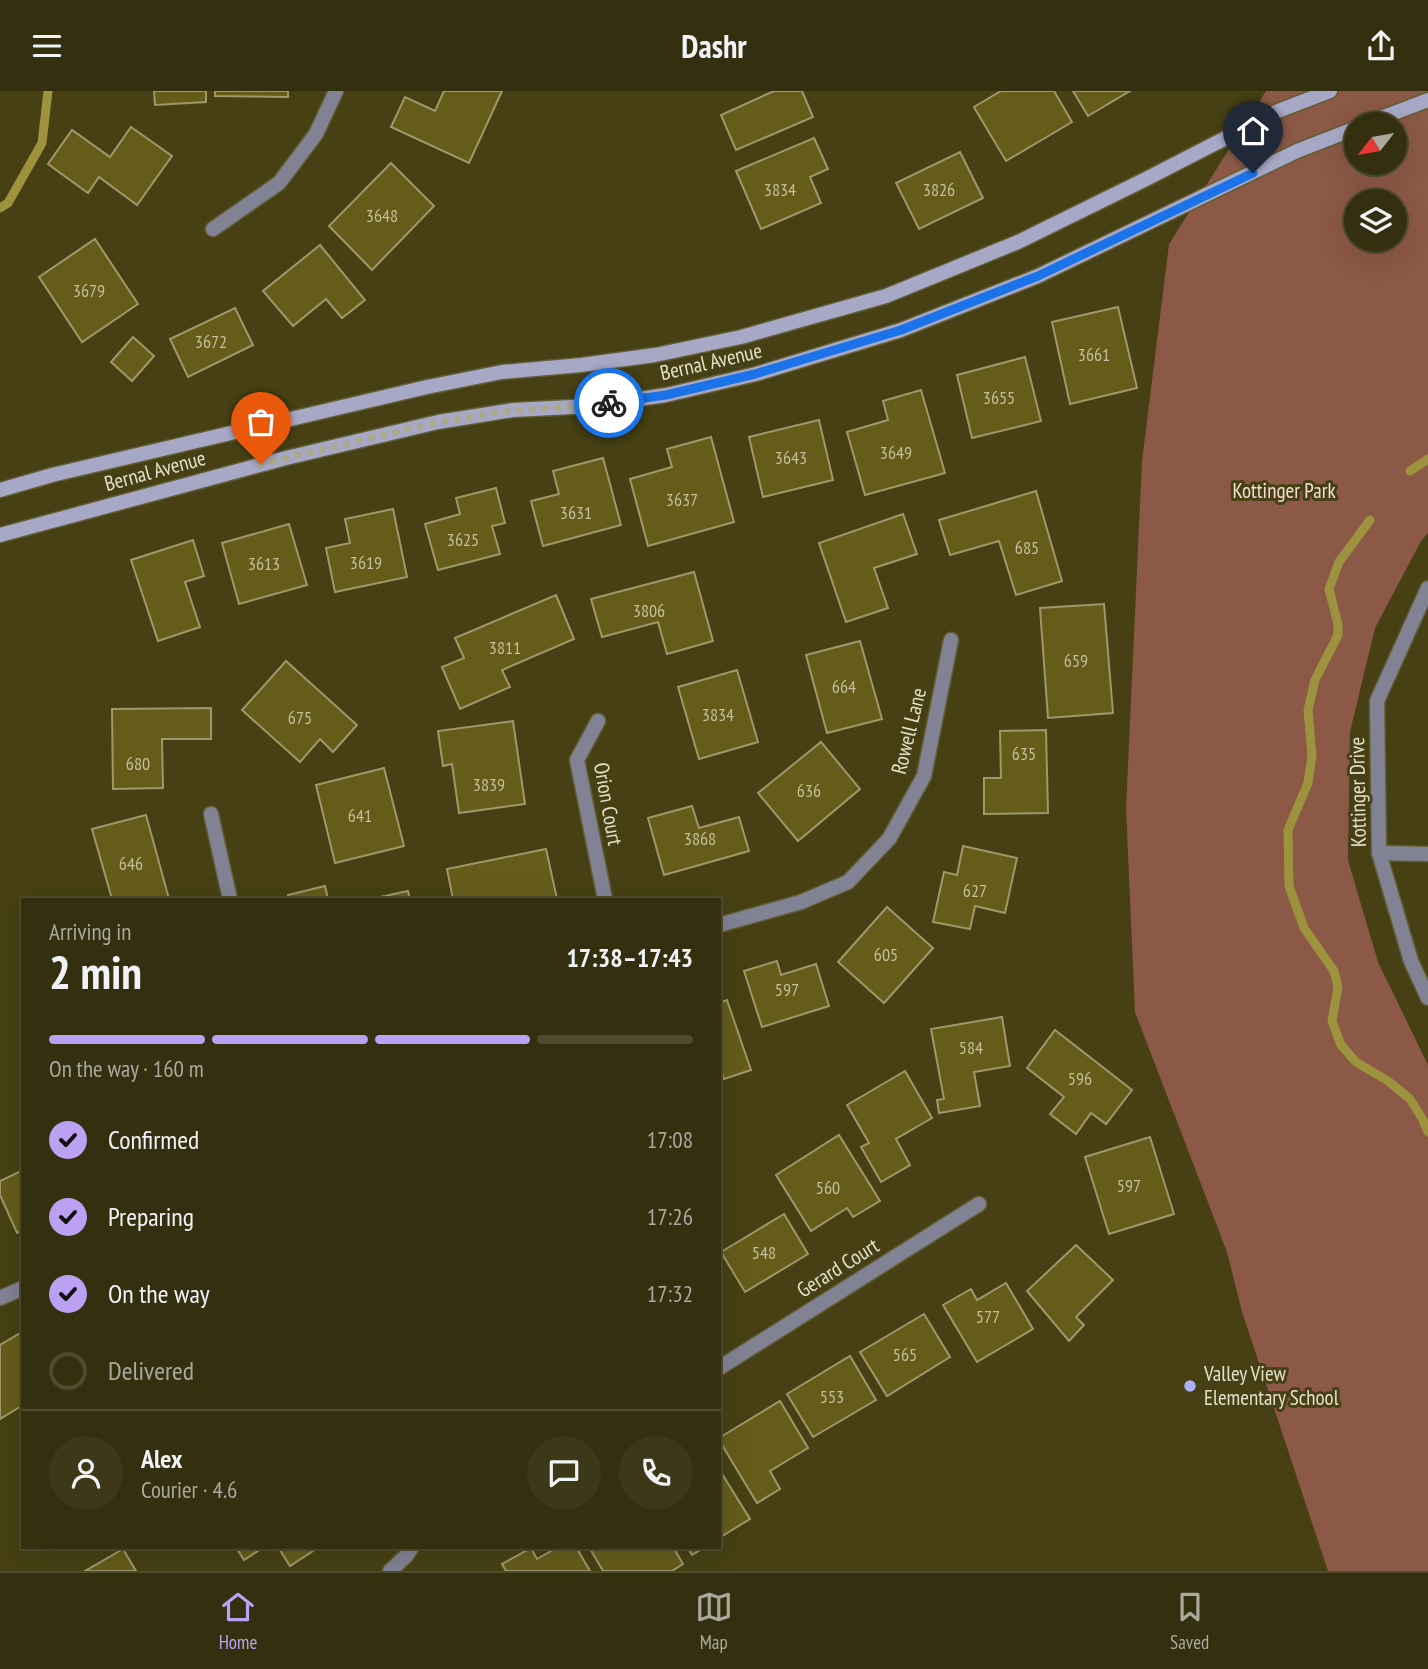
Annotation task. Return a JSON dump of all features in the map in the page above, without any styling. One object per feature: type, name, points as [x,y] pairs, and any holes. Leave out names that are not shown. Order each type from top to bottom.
[{"type":"main road","name":"Bernal Avenue","points":[[0,491],[52,475],[427,387],[502,372],[655,355],[741,337],[886,296],[1018,242],[1278,111],[1330,91]]},
{"type":"main road","points":[[1396,112],[1428,100]]},
{"type":"main road","name":"Bernal Avenue","points":[[0,535],[273,461],[438,422],[513,410],[592,406],[666,395],[782,366],[901,330],[1038,276],[1297,152],[1344,133]]},
{"type":"street","points":[[213,229],[279,183],[316,134],[336,91]]},
{"type":"street","name":"Kottinger Drive","points":[[1428,588],[1377,701],[1379,853],[1411,961],[1428,998]]},
{"type":"street","name":"Rowell Lane","points":[[721,924],[801,902],[848,882],[889,839],[924,776],[951,640]]},
{"type":"street","name":"Orion Court","points":[[598,721],[577,759],[605,898]]},
{"type":"street","points":[[211,814],[230,898]]},
{"type":"street","points":[[1379,853],[1428,854]]},
{"type":"street","name":"Gerard Court","points":[[721,1367],[979,1204]]},
{"type":"street","points":[[0,1298],[21,1289]]},
{"type":"street","points":[[390,1571],[411,1549]]},
{"type":"green space","name":"Kottinger Park","points":[[1266,91],[1428,91],[1428,533],[1421,541],[1375,628],[1350,732],[1348,860],[1378,962],[1428,1065],[1428,1571],[1328,1571],[1242,1312],[1227,1252],[1135,1012],[1126,808],[1142,461],[1169,244]]},
{"type":"building","points":[[154,91],[206,91],[206,102],[155,105]]},
{"type":"building","points":[[215,91],[288,91],[288,97],[215,96]]},
{"type":"building","points":[[444,91],[502,91],[469,163],[391,127],[405,97],[435,111]]},
{"type":"building","points":[[774,91],[802,91],[813,117],[736,150],[721,115]]},
{"type":"building","points":[[1001,91],[1054,91],[1072,122],[1006,161],[974,107]]},
{"type":"building","points":[[1073,91],[1130,91],[1088,116]]},
{"type":"building","points":[[131,127],[172,156],[137,205],[99,177],[88,193],[48,164],[72,130],[110,157]]},
{"type":"building","points":[[814,138],[828,169],[810,177],[821,203],[761,229],[736,171]]},
{"type":"building","points":[[960,152],[983,198],[919,229],[896,183]]},
{"type":"building","points":[[391,163],[434,206],[372,270],[329,226]]},
{"type":"building","points":[[95,239],[138,304],[82,342],[39,277]]},
{"type":"building","points":[[320,245],[365,300],[342,318],[326,299],[293,326],[263,291]]},
{"type":"building","points":[[1118,307],[1137,388],[1070,404],[1052,322]]},
{"type":"building","points":[[235,308],[253,345],[188,377],[170,339]]},
{"type":"building","points":[[133,337],[154,356],[132,381],[111,362]]},
{"type":"building","points":[[1025,357],[1041,421],[972,438],[957,375]]},
{"type":"building","points":[[921,390],[945,473],[865,495],[847,432],[888,420],[883,401]]},
{"type":"building","points":[[819,420],[833,480],[763,497],[749,437]]},
{"type":"building","points":[[711,437],[734,522],[648,546],[630,479],[672,467],[667,449]]},
{"type":"building","points":[[603,458],[621,525],[543,546],[531,501],[559,494],[553,471]]},
{"type":"building","points":[[496,488],[505,523],[492,526],[500,554],[438,570],[425,524],[460,514],[456,498]]},
{"type":"building","points":[[1036,491],[1062,581],[1016,595],[999,541],[950,555],[939,520]]},
{"type":"building","points":[[393,509],[407,577],[335,592],[326,548],[350,543],[345,519]]},
{"type":"building","points":[[903,514],[917,554],[874,568],[888,608],[846,622],[819,543]]},
{"type":"building","points":[[289,524],[307,585],[239,604],[222,543]]},
{"type":"building","points":[[193,540],[204,576],[185,582],[200,627],[158,641],[131,560]]},
{"type":"building","points":[[694,572],[713,641],[667,654],[658,622],[602,637],[591,599]]},
{"type":"building","points":[[556,595],[574,639],[502,670],[510,687],[460,709],[442,667],[464,658],[455,638]]},
{"type":"building","points":[[1104,604],[1113,713],[1048,718],[1040,608]]},
{"type":"building","points":[[860,641],[882,719],[827,733],[806,655]]},
{"type":"building","points":[[286,661],[357,725],[333,752],[320,739],[300,762],[242,710]]},
{"type":"building","points":[[737,670],[758,742],[699,759],[678,687]]},
{"type":"building","points":[[211,708],[211,739],[162,739],[163,788],[113,789],[112,709]]},
{"type":"building","points":[[513,721],[525,804],[459,813],[452,764],[443,766],[438,731]]},
{"type":"building","points":[[1046,730],[1048,813],[984,814],[984,778],[1001,778],[1000,731]]},
{"type":"building","points":[[821,742],[860,789],[798,841],[758,793]]},
{"type":"building","points":[[384,768],[404,846],[335,863],[316,785]]},
{"type":"building","points":[[692,806],[699,828],[739,817],[749,851],[664,875],[648,818]]},
{"type":"building","points":[[146,815],[169,898],[112,898],[92,829]]},
{"type":"building","points":[[963,846],[1017,858],[1005,913],[975,906],[970,929],[933,922],[944,872],[957,875]]},
{"type":"building","points":[[546,849],[557,898],[453,898],[447,869]]},
{"type":"building","points":[[325,886],[328,898],[289,898],[288,895]]},
{"type":"building","points":[[408,891],[410,898],[376,898]]},
{"type":"building","points":[[887,907],[933,948],[884,1003],[838,962]]},
{"type":"building","points":[[777,961],[781,975],[816,964],[829,1006],[762,1027],[744,971]]},
{"type":"building","points":[[727,1000],[751,1070],[724,1079],[721,1071],[721,1002]]},
{"type":"building","points":[[1002,1017],[1010,1066],[974,1072],[980,1106],[939,1113],[937,1100],[944,1099],[931,1029]]},
{"type":"building","points":[[1055,1030],[1132,1090],[1106,1124],[1091,1113],[1076,1134],[1050,1114],[1064,1097],[1027,1068]]},
{"type":"building","points":[[905,1071],[932,1118],[896,1139],[910,1165],[881,1182],[861,1147],[869,1143],[847,1105]]},
{"type":"building","points":[[839,1135],[880,1201],[853,1217],[847,1208],[811,1231],[776,1175]]},
{"type":"building","points":[[1150,1137],[1174,1214],[1109,1234],[1085,1157]]},
{"type":"building","points":[[21,1171],[21,1231],[17,1233],[0,1195],[0,1181]]},
{"type":"building","points":[[784,1214],[808,1254],[745,1292],[721,1252]]},
{"type":"building","points":[[1076,1245],[1113,1280],[1076,1317],[1084,1325],[1069,1341],[1027,1291]]},
{"type":"building","points":[[1006,1283],[1033,1329],[977,1362],[943,1305],[971,1289],[977,1300]]},
{"type":"building","points":[[924,1314],[950,1357],[887,1396],[860,1352]]},
{"type":"building","points":[[21,1333],[21,1406],[0,1419],[0,1345]]},
{"type":"building","points":[[850,1356],[876,1400],[813,1437],[787,1394]]},
{"type":"building","points":[[780,1401],[808,1448],[770,1471],[780,1489],[757,1503],[721,1443],[721,1437]]},
{"type":"building","points":[[721,1472],[750,1519],[721,1537]]},
{"type":"building","points":[[123,1549],[136,1571],[85,1571]]},
{"type":"building","points":[[237,1549],[261,1549],[244,1560]]},
{"type":"building","points":[[279,1549],[316,1549],[290,1566]]},
{"type":"building","points":[[529,1549],[537,1559],[554,1549],[577,1549],[590,1571],[506,1571],[502,1564]]},
{"type":"building","points":[[590,1549],[674,1549],[683,1564],[672,1571],[603,1571]]},
{"type":"building","points":[[688,1549],[702,1549],[692,1555]]},
{"type":"waterway","points":[[0,208],[8,203],[42,143],[48,91]]},
{"type":"waterway","points":[[1410,471],[1428,459]]},
{"type":"waterway","points":[[1370,520],[1339,562],[1329,589],[1338,624],[1338,635],[1315,680],[1308,710],[1312,756],[1308,783],[1288,830],[1289,886],[1304,928],[1334,971],[1338,987],[1332,1021],[1341,1045],[1356,1062],[1388,1081],[1410,1099],[1428,1132]]},
{"type":"way so far","points":[[261,464],[438,422],[513,410],[609,403]]},
{"type":"place","name":"Valley View Elementary School","points":[[1190,1386]]},
{"type":"route","points":[[609,403],[666,395],[755,374],[901,330],[1038,276],[1253,173]]}]
